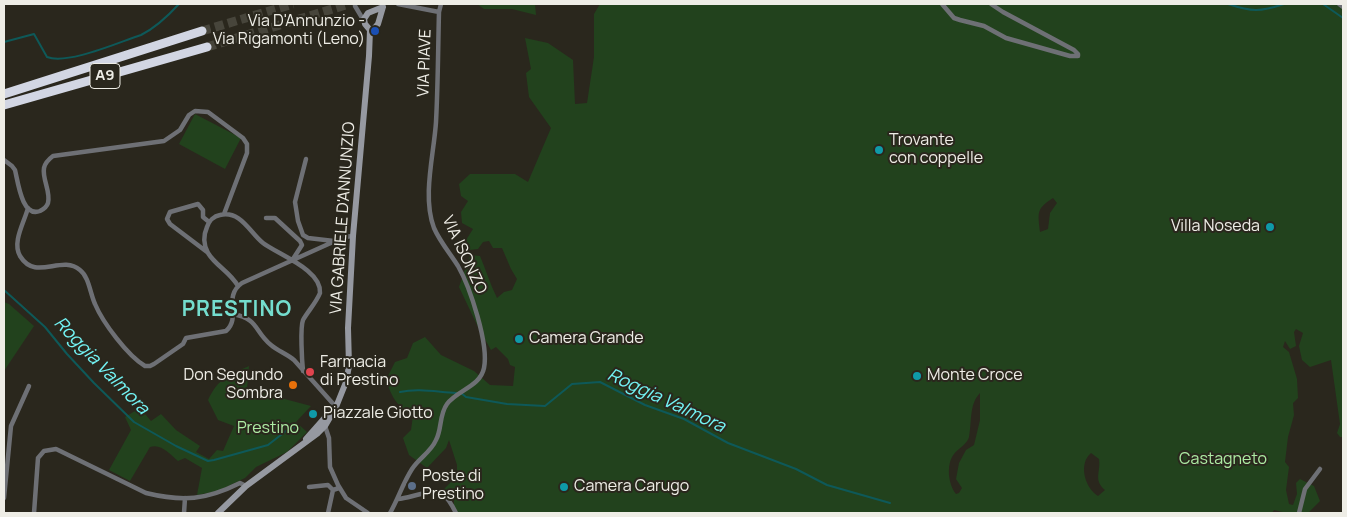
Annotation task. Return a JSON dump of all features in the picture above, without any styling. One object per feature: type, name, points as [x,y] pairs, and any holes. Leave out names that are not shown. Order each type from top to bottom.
[{"type":"highway","name":"A9","points":[[4,94],[202,31]]},
{"type":"highway","name":"A9","points":[[4,105],[207,47]]},
{"type":"main road","points":[[384,5],[378,24],[372,27],[364,21],[365,16],[384,5]]},
{"type":"main road","points":[[370,13],[376,14],[379,18]]},
{"type":"main road","name":"VIA GABRIELE D'ANNUNZIO","points":[[301,446],[336,405],[346,382],[349,366],[348,328],[353,236],[372,27]]},
{"type":"main road","name":"VIA GABRIELE D'ANNUNZIO","points":[[218,513],[246,486],[318,433],[325,426],[329,415]]},
{"type":"street","points":[[355,4],[364,21]]},
{"type":"street","points":[[398,4],[439,12]]},
{"type":"street","name":"VIA PIAVE","points":[[436,124],[439,12],[441,4]]},
{"type":"street","points":[[942,4],[954,18],[984,26],[1006,38],[1070,56],[1078,56],[1074,50],[991,4]]},
{"type":"street","points":[[1339,4],[1343,7]]},
{"type":"street","points":[[359,12],[370,13]]},
{"type":"street","points":[[4,160],[15,170],[24,203],[32,211],[40,211],[48,203],[44,168],[53,156],[164,141],[180,130],[189,115],[194,111],[200,110],[208,112],[243,138],[247,144],[247,153],[224,214]]},
{"type":"street","name":"VIA ISONZO","points":[[390,513],[412,468],[428,452],[437,439],[446,405],[480,377],[484,367],[484,342],[480,323],[459,268],[433,226],[430,211],[430,184],[436,124]]},
{"type":"street","points":[[306,160],[294,202],[303,235],[308,238],[336,241]]},
{"type":"street","points":[[208,252],[170,224],[167,219],[170,212],[198,204],[203,210],[203,217],[209,222]]},
{"type":"street","points":[[28,208],[17,243],[18,251],[22,258],[35,267],[43,268],[68,264],[81,270],[85,276],[95,306],[103,320],[121,342],[146,366],[154,364],[183,344],[186,338],[226,331],[232,323],[232,296],[238,286],[344,237],[353,236]]},
{"type":"street","points":[[238,286],[227,272],[213,260],[204,244],[204,236],[209,222],[224,214],[240,219],[261,242],[292,260],[317,280],[320,289],[318,298],[302,324],[303,344],[301,354],[303,371]]},
{"type":"street","points":[[266,218],[275,218],[300,241],[302,245],[292,260]]},
{"type":"street","points":[[233,314],[249,318],[264,339],[273,347],[286,354],[336,405]]},
{"type":"street","points":[[4,498],[11,426],[29,386]]},
{"type":"street","points":[[329,415],[330,467],[339,488],[346,498],[368,513]]},
{"type":"street","points":[[4,425],[11,426]]},
{"type":"street","points":[[325,426],[328,436]]},
{"type":"street","points":[[318,433],[324,432],[328,436]]},
{"type":"street","points":[[34,513],[38,458],[44,451],[56,449],[146,493],[162,497],[207,497],[240,483],[246,486]]},
{"type":"street","points":[[1299,513],[1305,489],[1320,469]]},
{"type":"street","points":[[309,487],[328,485],[334,490]]},
{"type":"street","points":[[334,490],[339,488]]},
{"type":"street","points":[[328,513],[334,490]]},
{"type":"street","points":[[398,499],[432,493],[442,494],[456,513]]},
{"type":"street","points":[[184,513],[185,498]]},
{"type":"green space","points":[[477,4],[535,4],[536,15],[512,9],[484,9]]},
{"type":"green space","name":"Castagneto","points":[[600,4],[1343,4],[1343,437],[1340,437],[1337,433],[1340,424],[1331,360],[1310,367],[1302,360],[1299,346],[1303,333],[1296,329],[1294,332],[1296,346],[1290,349],[1285,341],[1283,347],[1289,352],[1297,379],[1298,398],[1293,403],[1294,415],[1288,437],[1285,462],[1289,467],[1286,490],[1289,504],[1293,505],[1297,494],[1296,483],[1300,479],[1314,486],[1320,501],[1308,513],[1287,513],[1274,510],[1272,513],[458,513],[454,507],[454,496],[446,497],[444,489],[457,476],[457,465],[449,440],[446,448],[427,468],[409,455],[403,438],[411,430],[413,416],[396,401],[390,392],[386,380],[395,362],[407,358],[413,343],[425,337],[441,355],[474,371],[490,385],[513,386],[515,367],[510,365],[508,359],[496,347],[491,350],[459,287],[470,255],[480,256],[497,298],[504,292],[512,290],[517,279],[502,248],[493,248],[489,241],[483,242],[478,249],[469,250],[466,240],[473,229],[462,223],[461,212],[468,201],[461,196],[459,184],[470,174],[515,174],[528,182],[551,128],[529,97],[526,73],[531,69],[525,38],[548,43],[573,60],[575,104],[587,103],[594,57],[594,14]],"holes":[[[1053,198],[1057,203],[1050,213],[1048,229],[1040,232],[1039,212]],[[980,393],[980,420],[974,445],[966,450],[959,463],[956,479],[962,488],[956,494],[950,480],[949,468],[951,458],[968,439],[972,408],[976,397]],[[1091,453],[1099,459],[1098,479],[1105,490],[1098,496],[1093,492],[1085,476],[1084,469],[1087,458]]]},
{"type":"green space","points":[[195,114],[241,138],[225,169],[179,144]]},
{"type":"green space","points":[[4,302],[9,304],[34,326],[4,371]]},
{"type":"green space","name":"Prestino","points":[[249,366],[247,389],[311,406],[296,422],[307,432],[287,452],[256,467],[245,478],[218,491],[197,495],[202,468],[185,458],[178,461],[165,450],[158,447],[150,447],[130,481],[109,470],[131,430],[125,417],[140,408],[151,421],[161,414],[176,430],[200,446],[196,452],[209,459],[217,450],[223,451],[234,426],[218,420],[208,400],[224,378]]},
{"type":"waterway","points":[[4,42],[34,34],[47,57],[56,59],[67,58],[141,35],[161,21],[179,4]]},
{"type":"waterway","points":[[1228,4],[1256,10],[1284,4]]},
{"type":"waterway","points":[[1323,4],[1343,18]]},
{"type":"waterway","name":"Roggia Valmora","points":[[4,290],[45,327],[94,383],[134,422],[176,446],[208,461],[268,445],[286,431],[297,426]]},
{"type":"waterway","name":"Roggia Valmora","points":[[461,393],[466,397],[507,404],[545,406],[572,384],[600,382],[645,405],[684,419],[728,443],[796,469],[827,485],[890,503]]},
{"type":"waterway","name":"Roggia Valmora","points":[[400,392],[421,390],[456,393]]},
{"type":"tunnel","points":[[202,31],[293,4]]},
{"type":"tunnel","points":[[207,47],[349,4]]},
{"type":"place","name":"Via D'Annunzio - Via Rigamonti (Leno)","points":[[375,31]]},
{"type":"place","name":"Trovante con coppelle","points":[[879,150]]},
{"type":"place","name":"Villa Noseda","points":[[1270,227]]},
{"type":"place","name":"Camera Grande","points":[[519,339]]},
{"type":"place","name":"Farmacia di Prestino","points":[[310,372]]},
{"type":"place","name":"Monte Croce","points":[[917,376]]},
{"type":"place","name":"Don Segundo Sombra","points":[[293,385]]},
{"type":"place","name":"Piazzale Giotto","points":[[313,414]]},
{"type":"place","name":"Poste di Prestino","points":[[412,486]]},
{"type":"place","name":"Camera Carugo","points":[[564,487]]},
{"type":"district","name":"PRESTINO","points":[[237,310]]}]
